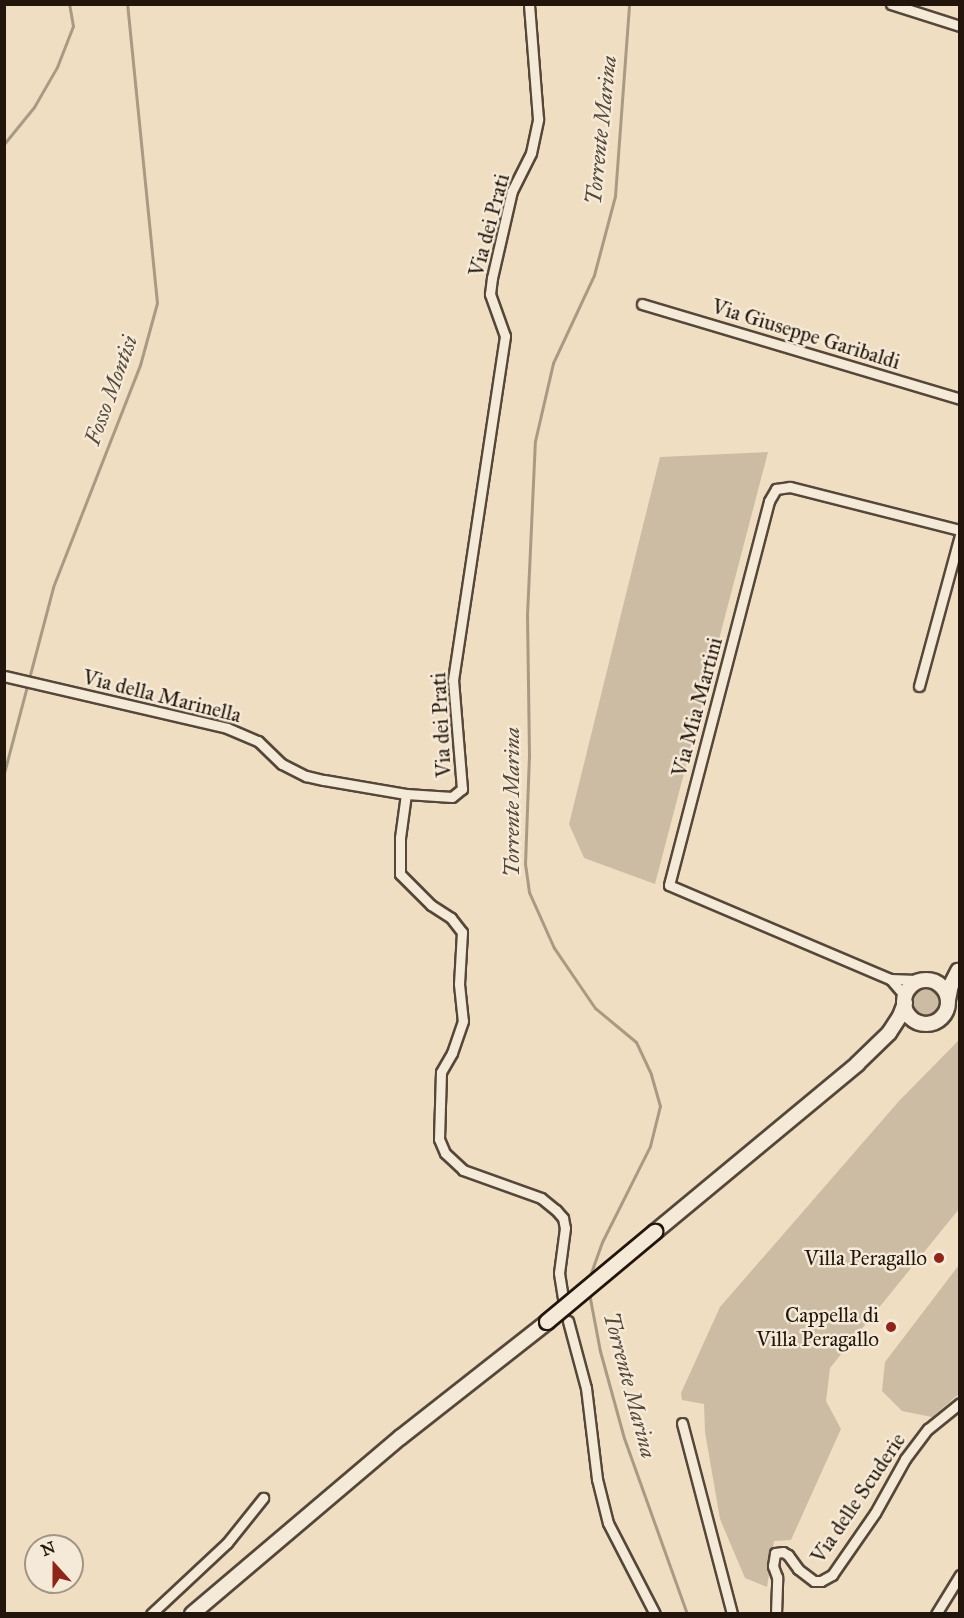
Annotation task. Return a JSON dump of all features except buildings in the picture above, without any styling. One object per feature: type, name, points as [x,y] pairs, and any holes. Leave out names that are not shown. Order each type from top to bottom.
[{"type":"main road","points":[[192,1614],[401,1437],[547,1322],[857,1064],[889,1033],[900,1016],[912,986],[959,971]]},
{"type":"main road","points":[[889,1033],[920,1023],[932,1023],[942,1017],[951,985],[959,971]]},
{"type":"main road","points":[[928,981],[943,988],[948,1000]]},
{"type":"main road","points":[[905,999],[909,1015],[920,1023]]},
{"type":"street","name":"Via dei Prati","points":[[529,4],[538,119],[531,153],[512,191],[490,294],[505,336],[453,680],[462,789],[452,797],[406,794],[400,838],[399,874],[431,905],[451,918],[462,932],[459,984],[463,1021],[452,1053],[441,1072],[439,1139],[445,1153],[463,1170],[541,1198],[563,1218],[565,1228],[559,1273],[562,1297]]},
{"type":"street","points":[[891,4],[960,26]]},
{"type":"street","name":"Via Giuseppe Garibaldi","points":[[642,304],[960,399]]},
{"type":"street","name":"Via Mia Martini","points":[[928,981],[890,979],[669,885],[769,501],[776,489],[790,487],[960,530]]},
{"type":"street","points":[[919,686],[960,535]]},
{"type":"street","name":"Via della Marinella","points":[[4,676],[33,685],[228,728],[258,741],[282,764],[306,776],[406,794]]},
{"type":"street","name":"Via Mia Martini","points":[[890,979],[905,999]]},
{"type":"street","points":[[568,1321],[586,1388],[597,1479],[608,1523],[655,1614]]},
{"type":"street","name":"Via delle Scuderie","points":[[776,1614],[777,1577],[773,1566],[775,1553],[783,1552],[788,1555],[798,1569],[814,1581],[822,1581],[832,1575],[875,1513],[905,1460],[928,1429],[960,1403]]},
{"type":"street","points":[[682,1423],[732,1614]]},
{"type":"street","points":[[151,1614],[227,1543],[262,1498]]},
{"type":"street","points":[[936,1614],[960,1575]]},
{"type":"shaded area","points":[[768,452],[655,884],[584,858],[569,824],[660,457]]},
{"type":"shaded area","points":[[927,985],[939,990],[944,1002],[939,1014],[927,1019],[915,1014],[910,1002],[915,990]]},
{"type":"shaded area","points":[[959,1040],[959,1209],[830,1368],[826,1401],[841,1429],[791,1540],[774,1541],[767,1587],[745,1578],[720,1519],[705,1432],[704,1404],[682,1400],[681,1393],[720,1307],[899,1101]]},
{"type":"shaded area","points":[[959,1265],[959,1394],[932,1417],[902,1411],[882,1391],[885,1362]]},
{"type":"waterway","points":[[4,144],[34,107],[57,67],[73,26],[69,4]]},
{"type":"waterway","name":"Fosso Montisi","points":[[4,773],[53,587],[140,365],[157,303],[127,4]]},
{"type":"waterway","name":"Torrente Marina","points":[[588,1281],[602,1242],[650,1146],[660,1106],[651,1074],[636,1042],[595,1008],[554,948],[529,892],[525,864],[529,756],[527,615],[535,441],[553,363],[594,275],[615,196],[629,4]]},
{"type":"waterway","name":"Torrente Marina","points":[[589,1293],[600,1351],[624,1438],[687,1614]]},
{"type":"place","name":"Villa Peragallo","points":[[939,1258]]},
{"type":"place","name":"Cappella di Villa Peragallo","points":[[891,1327]]}]
